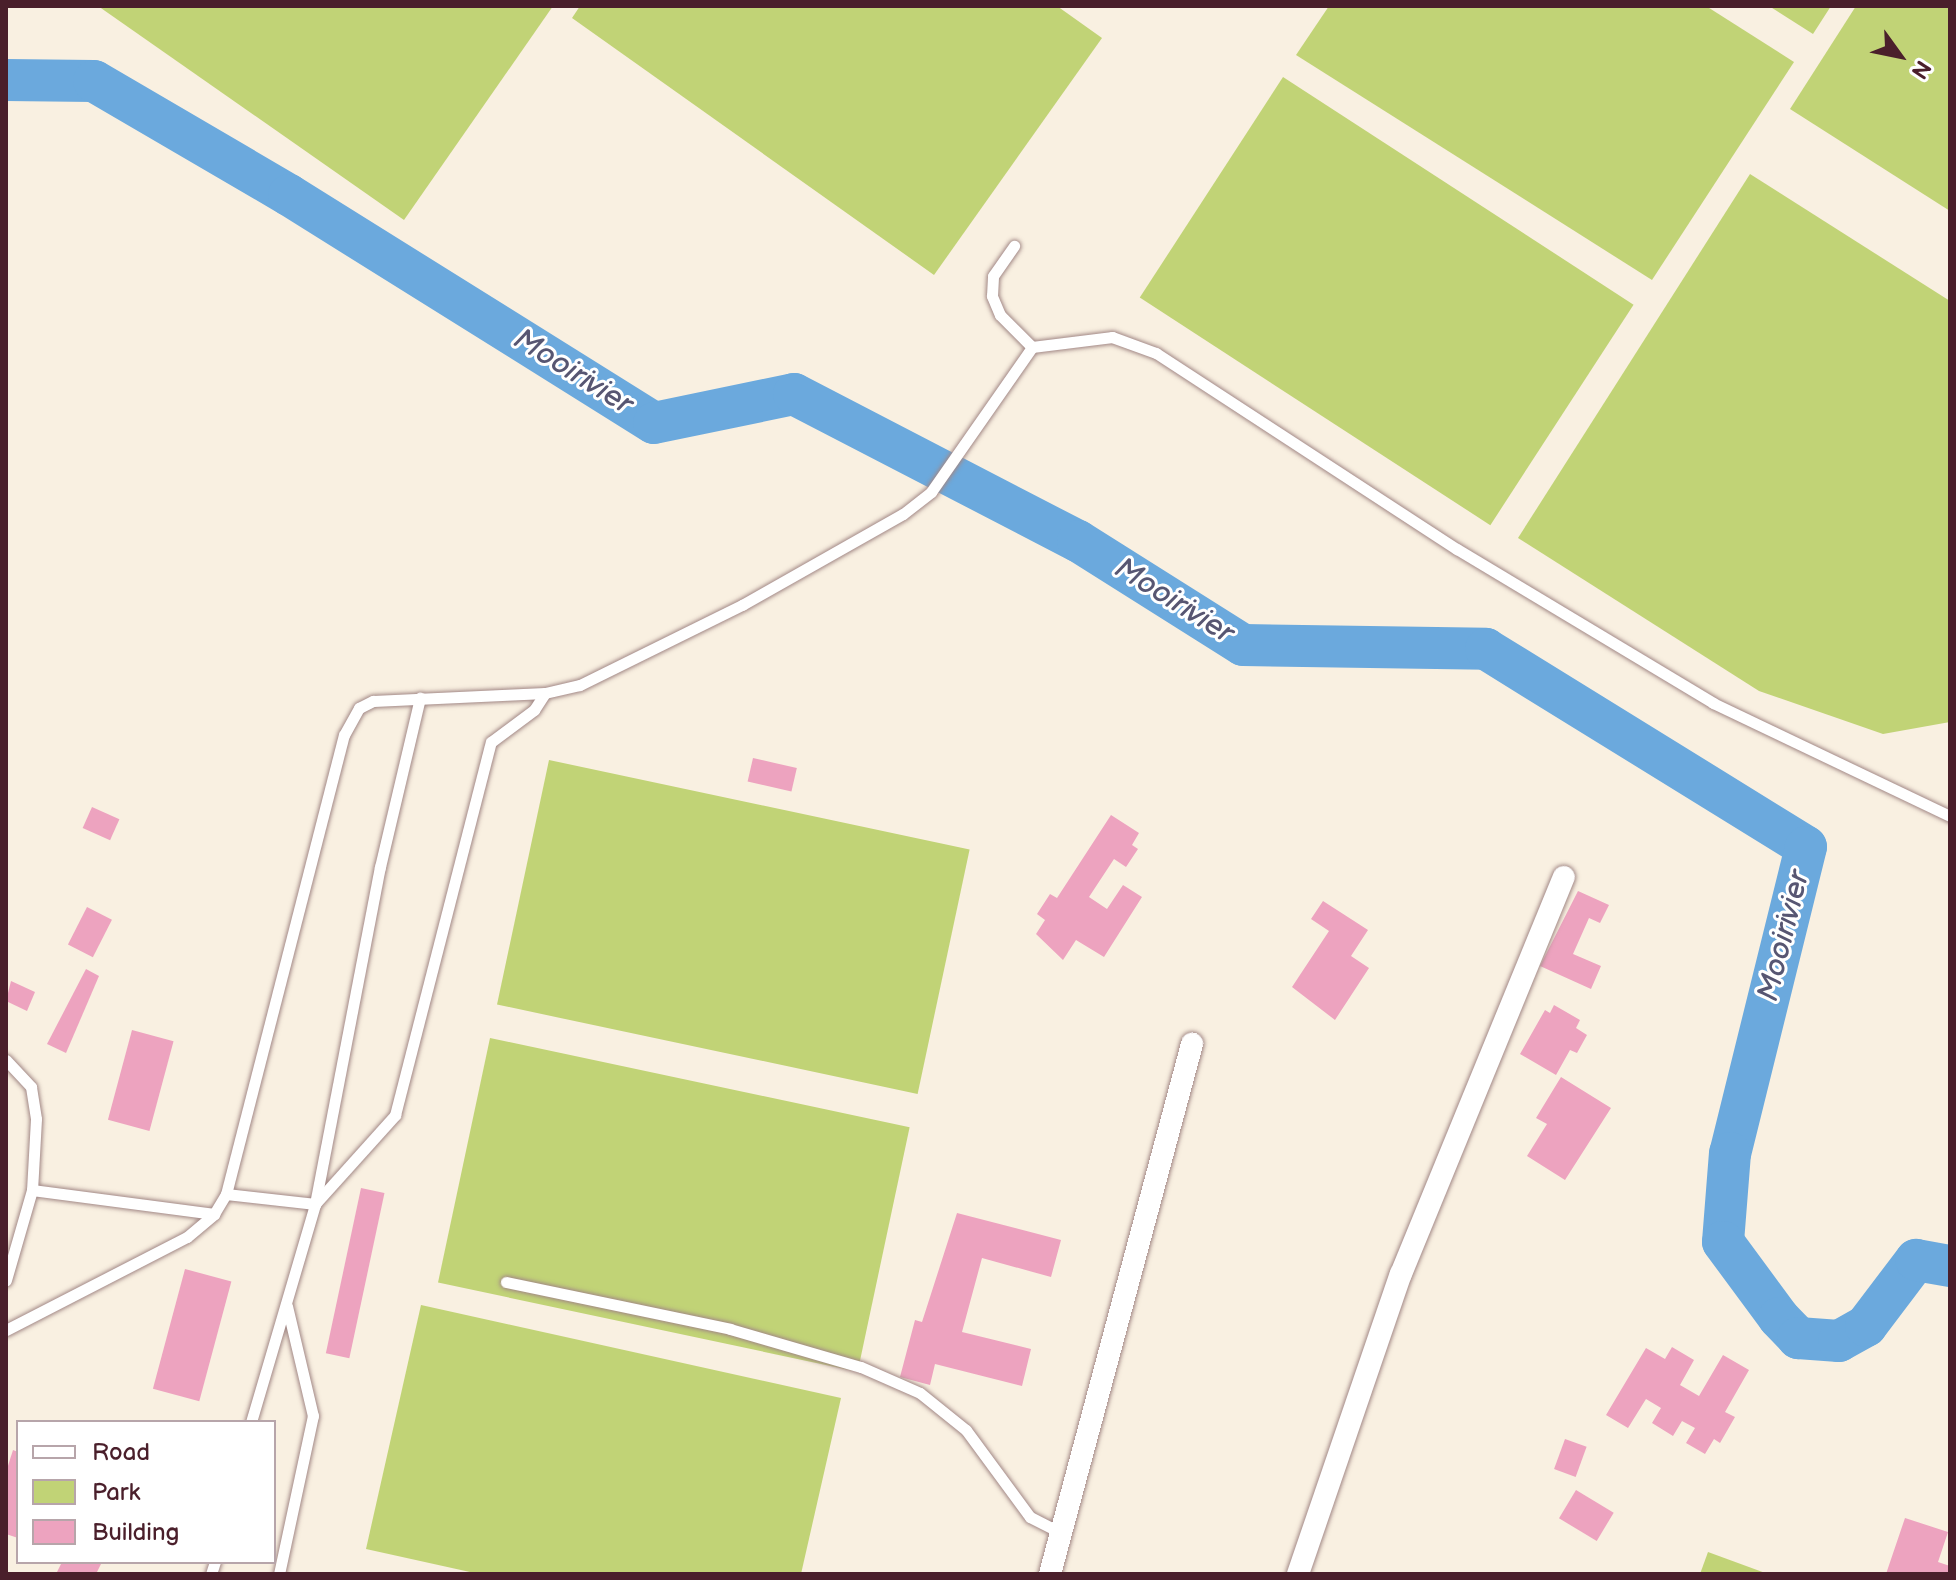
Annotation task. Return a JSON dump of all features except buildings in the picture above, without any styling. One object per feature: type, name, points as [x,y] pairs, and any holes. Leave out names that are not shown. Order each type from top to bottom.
[{"type":"street","points":[[1298,1574],[1401,1274],[1564,877]]},
{"type":"street","points":[[1050,1574],[1192,1044]]},
{"type":"lane","points":[[1014,246],[993,276],[992,296],[1000,315],[1032,347]]},
{"type":"lane","points":[[6,1330],[187,1237],[214,1214],[226,1194],[344,735],[359,708],[373,701],[545,693],[580,685],[742,605],[903,514],[931,492],[965,438],[1032,347],[1112,337],[1156,353],[1457,549],[1713,703],[1950,816]]},
{"type":"lane","points":[[315,1204],[395,1115],[491,742],[534,710],[545,693]]},
{"type":"lane","points":[[252,1420],[315,1204],[380,867],[420,698]]},
{"type":"lane","points":[[6,1060],[31,1087],[36,1119],[32,1190],[6,1280]]},
{"type":"lane","points":[[32,1190],[214,1214]]},
{"type":"lane","points":[[226,1194],[315,1204]]},
{"type":"lane","points":[[506,1282],[730,1329],[861,1367],[920,1393],[966,1430],[1030,1517],[1062,1533]]},
{"type":"lane","points":[[279,1574],[313,1416],[287,1306]]},
{"type":"green space","points":[[98,6],[553,6],[404,220]]},
{"type":"green space","points":[[580,6],[1057,6],[1102,38],[934,275],[572,18]]},
{"type":"green space","points":[[1329,6],[1706,6],[1794,62],[1652,280],[1296,55]]},
{"type":"green space","points":[[1769,6],[1831,6],[1813,34]]},
{"type":"green space","points":[[1856,6],[1950,6],[1950,211],[1790,109]]},
{"type":"green space","points":[[1283,77],[1634,305],[1490,525],[1140,298]]},
{"type":"green space","points":[[1750,174],[1950,301],[1950,722],[1883,734],[1759,691],[1518,538]]},
{"type":"green space","points":[[549,760],[970,849],[918,1094],[497,1005]]},
{"type":"green space","points":[[490,1038],[910,1127],[858,1372],[438,1283]]},
{"type":"green space","points":[[421,1305],[841,1398],[801,1574],[479,1574],[366,1549]]},
{"type":"green space","points":[[1708,1552],[1768,1574],[1700,1574]]},
{"type":"waterway","name":"Mooirivier","points":[[6,80],[94,81],[289,195],[654,423],[794,394],[1078,541],[1243,645],[1486,649],[1806,847],[1730,1153],[1723,1242],[1779,1318],[1798,1338],[1839,1341],[1866,1326],[1916,1260],[1950,1266]]}]
